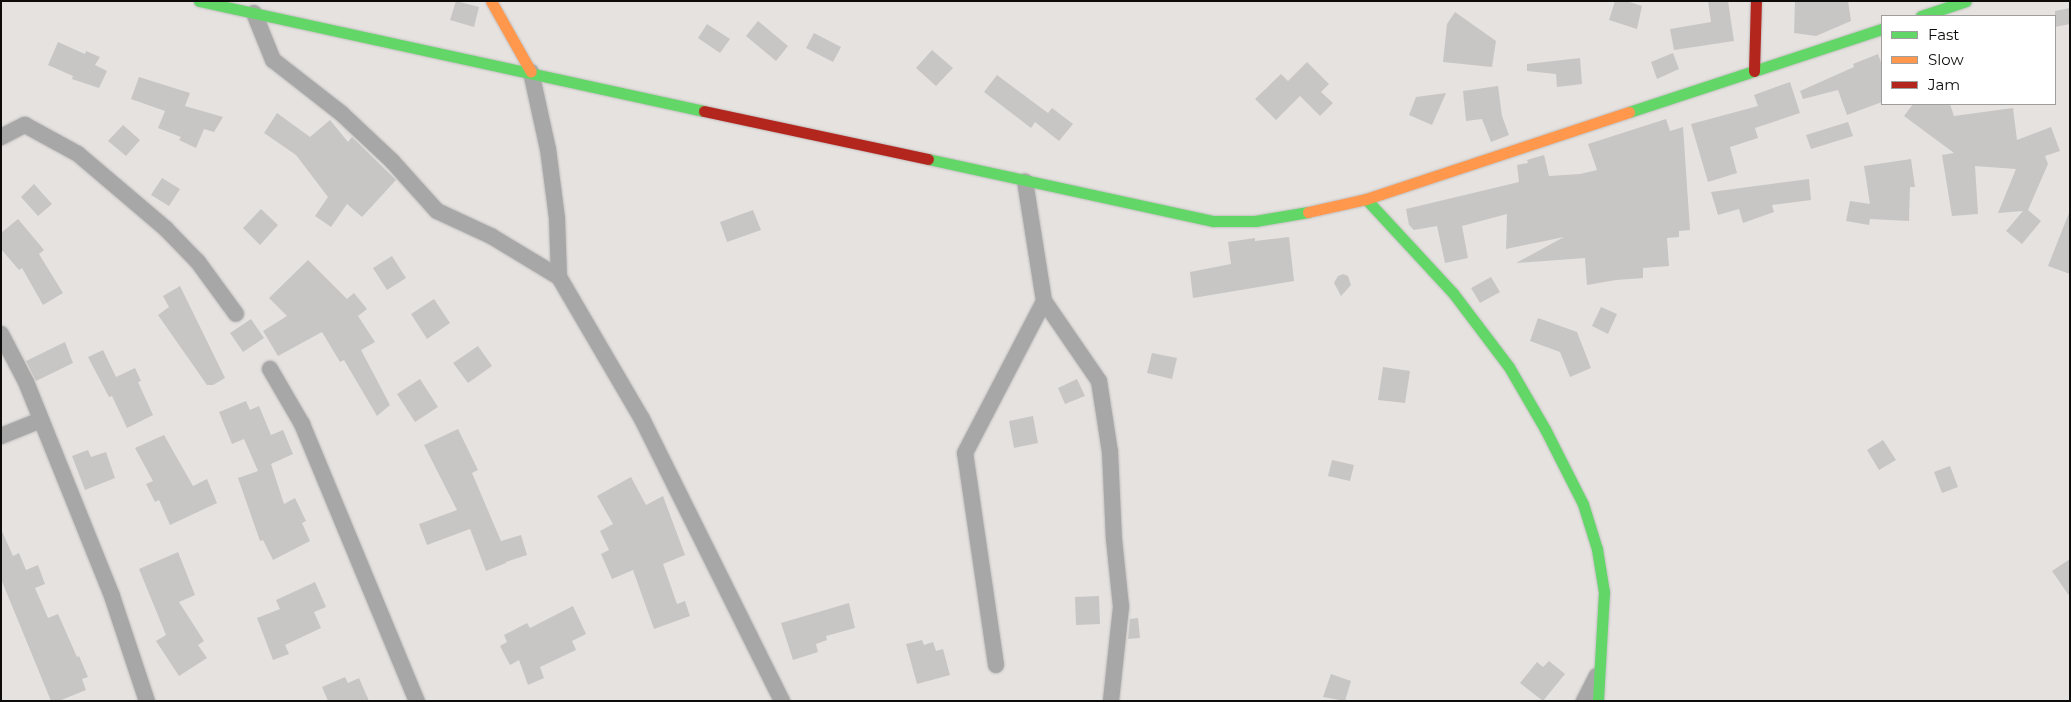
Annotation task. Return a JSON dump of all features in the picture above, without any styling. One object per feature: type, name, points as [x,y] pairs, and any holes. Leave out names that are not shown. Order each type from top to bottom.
[{"type":"main road","points":[[199,1],[1213,221],[1255,221],[1288,217],[1366,199],[1881,29]]},
{"type":"main road","points":[[490,1],[531,72]]},
{"type":"main road","points":[[1754,71],[1756,1]]},
{"type":"main road","points":[[1923,15],[1966,1]]},
{"type":"main road","points":[[1366,199],[1453,293],[1509,367],[1545,429],[1583,504],[1597,549],[1604,592],[1598,701]]},
{"type":"street","points":[[254,13],[274,60],[342,114],[392,160],[437,211],[491,236],[559,277]]},
{"type":"street","points":[[531,72],[548,149],[557,218],[559,277],[642,419],[782,701]]},
{"type":"street","points":[[1,137],[25,125],[78,154],[166,229],[198,262],[236,314]]},
{"type":"street","points":[[1025,181],[1044,300],[1099,381],[1110,452],[1114,539],[1121,607],[1111,701]]},
{"type":"street","points":[[996,665],[965,453],[1044,300]]},
{"type":"street","points":[[1,334],[26,382],[112,596],[147,701]]},
{"type":"street","points":[[270,369],[302,424],[417,701]]},
{"type":"street","points":[[1,436],[41,420]]},
{"type":"street","points":[[1584,701],[1598,674]]},
{"type":"building","points":[[456,1],[479,7],[474,27],[450,20]]},
{"type":"building","points":[[1615,1],[1626,1],[1642,6],[1637,29],[1609,20]]},
{"type":"building","points":[[1708,1],[1728,1],[1734,41],[1674,50],[1670,29],[1711,22]]},
{"type":"building","points":[[1795,1],[1848,1],[1851,21],[1816,36],[1794,33]]},
{"type":"building","points":[[2070,8],[2070,24],[2056,27],[2055,11]]},
{"type":"building","points":[[1455,12],[1496,41],[1492,67],[1443,62],[1447,24]]},
{"type":"building","points":[[758,21],[788,46],[776,61],[746,36]]},
{"type":"building","points":[[707,24],[730,39],[720,53],[698,38]]},
{"type":"building","points":[[814,33],[841,47],[833,62],[806,48]]},
{"type":"building","points":[[58,42],[85,54],[86,51],[100,57],[95,65],[107,71],[99,88],[72,79],[73,76],[48,65]]},
{"type":"building","points":[[932,50],[953,68],[936,86],[916,68]]},
{"type":"building","points":[[1673,53],[1679,69],[1657,79],[1651,62]]},
{"type":"building","points":[[1878,54],[1881,62],[1881,102],[1847,115],[1838,90],[1803,99],[1800,91],[1854,67],[1853,64]]},
{"type":"building","points":[[1580,58],[1582,84],[1557,87],[1556,74],[1527,71],[1527,64]]},
{"type":"building","points":[[1307,62],[1329,84],[1321,92],[1333,103],[1320,116],[1300,96],[1276,120],[1255,99],[1281,74],[1288,81]]},
{"type":"building","points":[[997,75],[1048,113],[1052,108],[1073,124],[1059,141],[1035,122],[1031,128],[984,92]]},
{"type":"building","points":[[139,77],[190,93],[185,106],[223,117],[214,132],[204,129],[196,148],[179,140],[181,137],[158,128],[165,111],[131,99]]},
{"type":"building","points":[[1790,82],[1800,113],[1755,128],[1758,138],[1730,147],[1737,173],[1708,182],[1691,124],[1758,106],[1754,95]]},
{"type":"building","points":[[1498,86],[1502,116],[1509,135],[1491,142],[1482,119],[1466,121],[1463,91]]},
{"type":"building","points":[[1446,93],[1432,125],[1409,115],[1416,97]]},
{"type":"building","points":[[1912,105],[1950,105],[1954,116],[2013,108],[2017,140],[2051,127],[2060,151],[2045,156],[2048,164],[2028,210],[2041,221],[2022,244],[2006,231],[2023,211],[1998,213],[2016,169],[1975,166],[1978,214],[1952,216],[1942,155],[1954,153],[1904,116]]},
{"type":"building","points":[[277,113],[310,137],[330,120],[348,142],[352,137],[396,180],[362,217],[347,204],[331,227],[315,216],[328,197],[296,155],[264,133]]},
{"type":"building","points":[[1666,119],[1670,131],[1683,127],[1690,230],[1679,231],[1679,237],[1667,238],[1669,266],[1643,268],[1643,278],[1587,285],[1585,258],[1516,263],[1564,237],[1506,249],[1507,214],[1462,226],[1468,258],[1445,263],[1437,226],[1414,230],[1409,225],[1406,209],[1519,182],[1517,165],[1528,163],[1527,160],[1544,155],[1549,176],[1580,174],[1597,170],[1588,144]]},
{"type":"building","points":[[1848,122],[1853,136],[1811,149],[1806,135]]},
{"type":"building","points":[[123,125],[140,140],[126,156],[108,141]]},
{"type":"building","points":[[1911,159],[1915,187],[1910,187],[1909,221],[1870,219],[1869,225],[1846,221],[1850,201],[1870,204],[1864,166]]},
{"type":"building","points":[[162,178],[180,189],[169,206],[151,195]]},
{"type":"building","points":[[1809,179],[1811,200],[1772,205],[1774,212],[1743,223],[1739,209],[1718,215],[1711,192]]},
{"type":"building","points":[[34,184],[52,204],[38,216],[21,197]]},
{"type":"building","points":[[261,209],[278,225],[260,245],[243,228]]},
{"type":"building","points":[[753,210],[761,230],[727,242],[720,222]]},
{"type":"building","points":[[2070,214],[2070,274],[2048,266]]},
{"type":"building","points":[[18,219],[44,250],[39,254],[63,293],[43,305],[22,268],[19,270],[1,249],[1,233]]},
{"type":"building","points":[[1289,237],[1294,281],[1193,298],[1190,272],[1231,264],[1228,242],[1255,238],[1255,241]]},
{"type":"building","points":[[392,256],[406,278],[387,290],[373,268]]},
{"type":"building","points":[[308,260],[347,299],[354,293],[367,309],[358,316],[375,342],[361,350],[390,405],[377,416],[344,360],[340,362],[322,332],[278,356],[263,331],[287,316],[269,298]]},
{"type":"building","points":[[1343,274],[1348,276],[1351,285],[1341,296],[1334,283],[1338,276]]},
{"type":"building","points":[[1491,277],[1500,292],[1480,303],[1471,288]]},
{"type":"building","points":[[180,286],[225,378],[213,385],[207,385],[158,315],[169,307],[163,296]]},
{"type":"building","points":[[434,299],[450,323],[427,339],[411,314]]},
{"type":"building","points":[[1601,307],[1617,314],[1608,334],[1592,326]]},
{"type":"building","points":[[1538,318],[1577,332],[1591,368],[1570,377],[1560,352],[1530,341]]},
{"type":"building","points":[[251,319],[264,338],[243,352],[230,333]]},
{"type":"building","points":[[65,342],[73,363],[36,381],[26,361]]},
{"type":"building","points":[[478,346],[492,366],[468,383],[453,363]]},
{"type":"building","points":[[103,350],[116,377],[135,368],[141,381],[138,382],[153,415],[127,428],[112,396],[109,397],[88,357]]},
{"type":"building","points":[[1152,353],[1177,358],[1172,379],[1147,373]]},
{"type":"building","points":[[1383,367],[1410,371],[1405,403],[1378,400]]},
{"type":"building","points":[[420,379],[438,407],[415,422],[397,394]]},
{"type":"building","points":[[1077,379],[1085,396],[1065,404],[1058,388]]},
{"type":"building","points":[[246,401],[250,410],[259,406],[271,435],[283,430],[293,454],[271,464],[284,504],[295,498],[306,521],[302,523],[310,541],[273,560],[263,540],[260,541],[238,478],[258,471],[244,439],[232,444],[219,412]]},
{"type":"building","points":[[1033,416],[1038,443],[1014,448],[1009,421]]},
{"type":"building","points":[[458,429],[478,470],[472,473],[501,541],[521,535],[527,555],[486,571],[470,529],[427,545],[419,524],[457,510],[424,445]]},
{"type":"building","points":[[164,435],[193,486],[207,479],[217,503],[170,525],[159,500],[155,502],[146,484],[153,481],[135,448]]},
{"type":"building","points":[[1883,440],[1896,460],[1879,470],[1867,450]]},
{"type":"building","points":[[88,450],[91,457],[106,452],[115,478],[85,490],[72,456]]},
{"type":"building","points":[[1332,460],[1354,465],[1350,481],[1328,476]]},
{"type":"building","points":[[1950,466],[1958,487],[1942,493],[1934,472]]},
{"type":"building","points":[[631,477],[646,505],[663,496],[685,555],[663,564],[677,604],[685,601],[690,616],[654,629],[633,570],[612,579],[601,554],[609,550],[600,531],[613,524],[597,496]]},
{"type":"building","points":[[1,529],[13,556],[19,553],[26,570],[38,565],[45,584],[35,588],[48,618],[58,614],[77,657],[79,656],[88,677],[82,679],[86,690],[59,701],[51,701],[1,579]]},
{"type":"building","points":[[178,552],[195,595],[179,602],[204,641],[198,645],[207,658],[179,676],[156,641],[166,635],[139,569]]},
{"type":"building","points":[[2070,559],[2070,597],[2052,571]]},
{"type":"building","points":[[315,582],[326,607],[314,612],[321,628],[285,645],[289,654],[273,660],[257,618],[280,609],[276,600]]},
{"type":"building","points":[[1099,596],[1100,624],[1076,625],[1075,597]]},
{"type":"building","points":[[849,603],[855,628],[826,636],[827,640],[816,644],[818,652],[793,660],[781,623]]},
{"type":"building","points":[[573,606],[586,634],[572,641],[576,650],[540,667],[544,678],[528,685],[519,660],[510,665],[500,646],[507,642],[504,635],[527,623],[530,628]]},
{"type":"building","points":[[1138,618],[1140,638],[1128,639],[1130,619]]},
{"type":"building","points":[[922,640],[924,645],[933,642],[936,651],[943,649],[950,675],[917,684],[906,644]]},
{"type":"building","points":[[1549,661],[1565,674],[1543,701],[1520,683],[1537,662],[1543,667]]},
{"type":"building","points":[[1331,674],[1351,681],[1345,701],[1323,697]]},
{"type":"building","points":[[345,677],[348,683],[359,678],[369,701],[328,701],[322,687]]},
{"type":"traffic: fast","points":[[199,1],[704,111]]},
{"type":"traffic: fast","points":[[1924,15],[1966,1]]},
{"type":"traffic: fast","points":[[1629,112],[1881,29]]},
{"type":"traffic: fast","points":[[928,159],[1213,221],[1255,221],[1308,212]]},
{"type":"traffic: fast","points":[[1366,199],[1453,293],[1509,367],[1545,429],[1583,504],[1597,549],[1604,592],[1598,701]]},
{"type":"traffic: slow","points":[[491,1],[531,72]]},
{"type":"traffic: slow","points":[[1308,212],[1366,199],[1629,112]]},
{"type":"traffic: jam","points":[[1754,71],[1756,1]]},
{"type":"traffic: jam","points":[[704,111],[928,159]]}]
